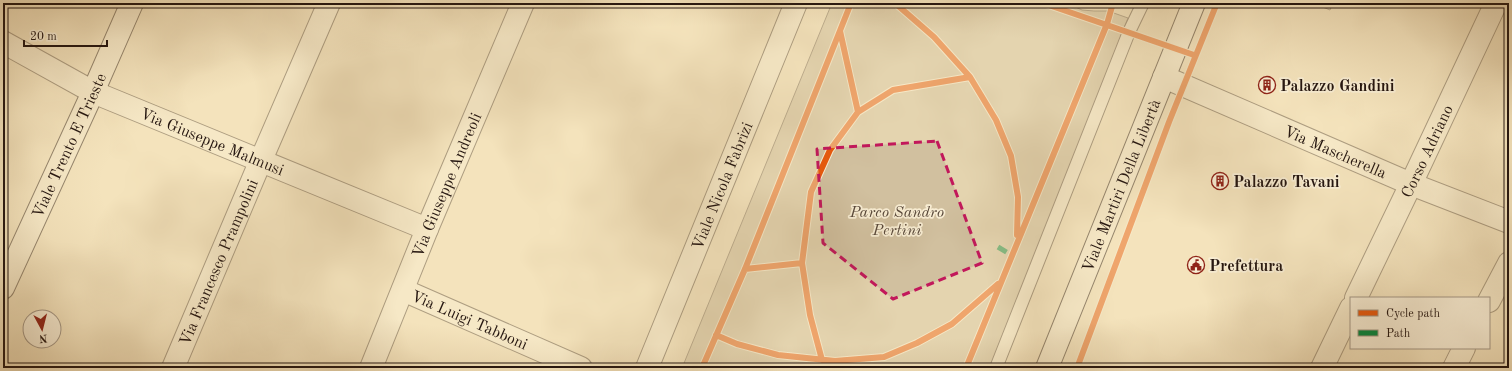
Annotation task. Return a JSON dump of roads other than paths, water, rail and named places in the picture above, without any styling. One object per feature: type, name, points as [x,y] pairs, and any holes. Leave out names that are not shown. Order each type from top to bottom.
[{"type":"street","name":"Viale Trento E Trieste","points":[[3,288],[132,3]]},
{"type":"street","name":"Via Francesco Prampolini","points":[[173,368],[329,3]]},
{"type":"street","name":"Via Giuseppe Andreoli","points":[[371,368],[427,229],[523,3]]},
{"type":"street","name":"Viale Nicola Fabrizi","points":[[647,368],[796,3]]},
{"type":"street","name":"Viale Martiri Della Libertà","points":[[1047,368],[1194,3]]},
{"type":"street","name":"Corso Adriano","points":[[1356,297],[1412,184],[1496,3]]},
{"type":"street","name":"Via Giuseppe Malmusi","points":[[3,42],[93,92],[427,229]]},
{"type":"street","name":"Via Mascherella","points":[[1164,77],[1209,98],[1412,184],[1509,222]]},
{"type":"street","points":[[1490,299],[1509,263]]},
{"type":"street","name":"Via Luigi Tabboni","points":[[403,290],[580,368]]},
{"type":"street","points":[[1322,368],[1350,310]]},
{"type":"street","points":[[1454,368],[1464,349]]},
{"type":"lane","points":[[996,368],[1128,32],[1143,3]]},
{"type":"place","name":"Palazzo Gandini","points":[[1267,85]]},
{"type":"place","name":"Palazzo Tavani","points":[[1220,181]]},
{"type":"place","name":"Prefettura","points":[[1196,265]]},
{"type":"park label","name":"Parco Sandro Pertini","points":[[897,220]]}]
